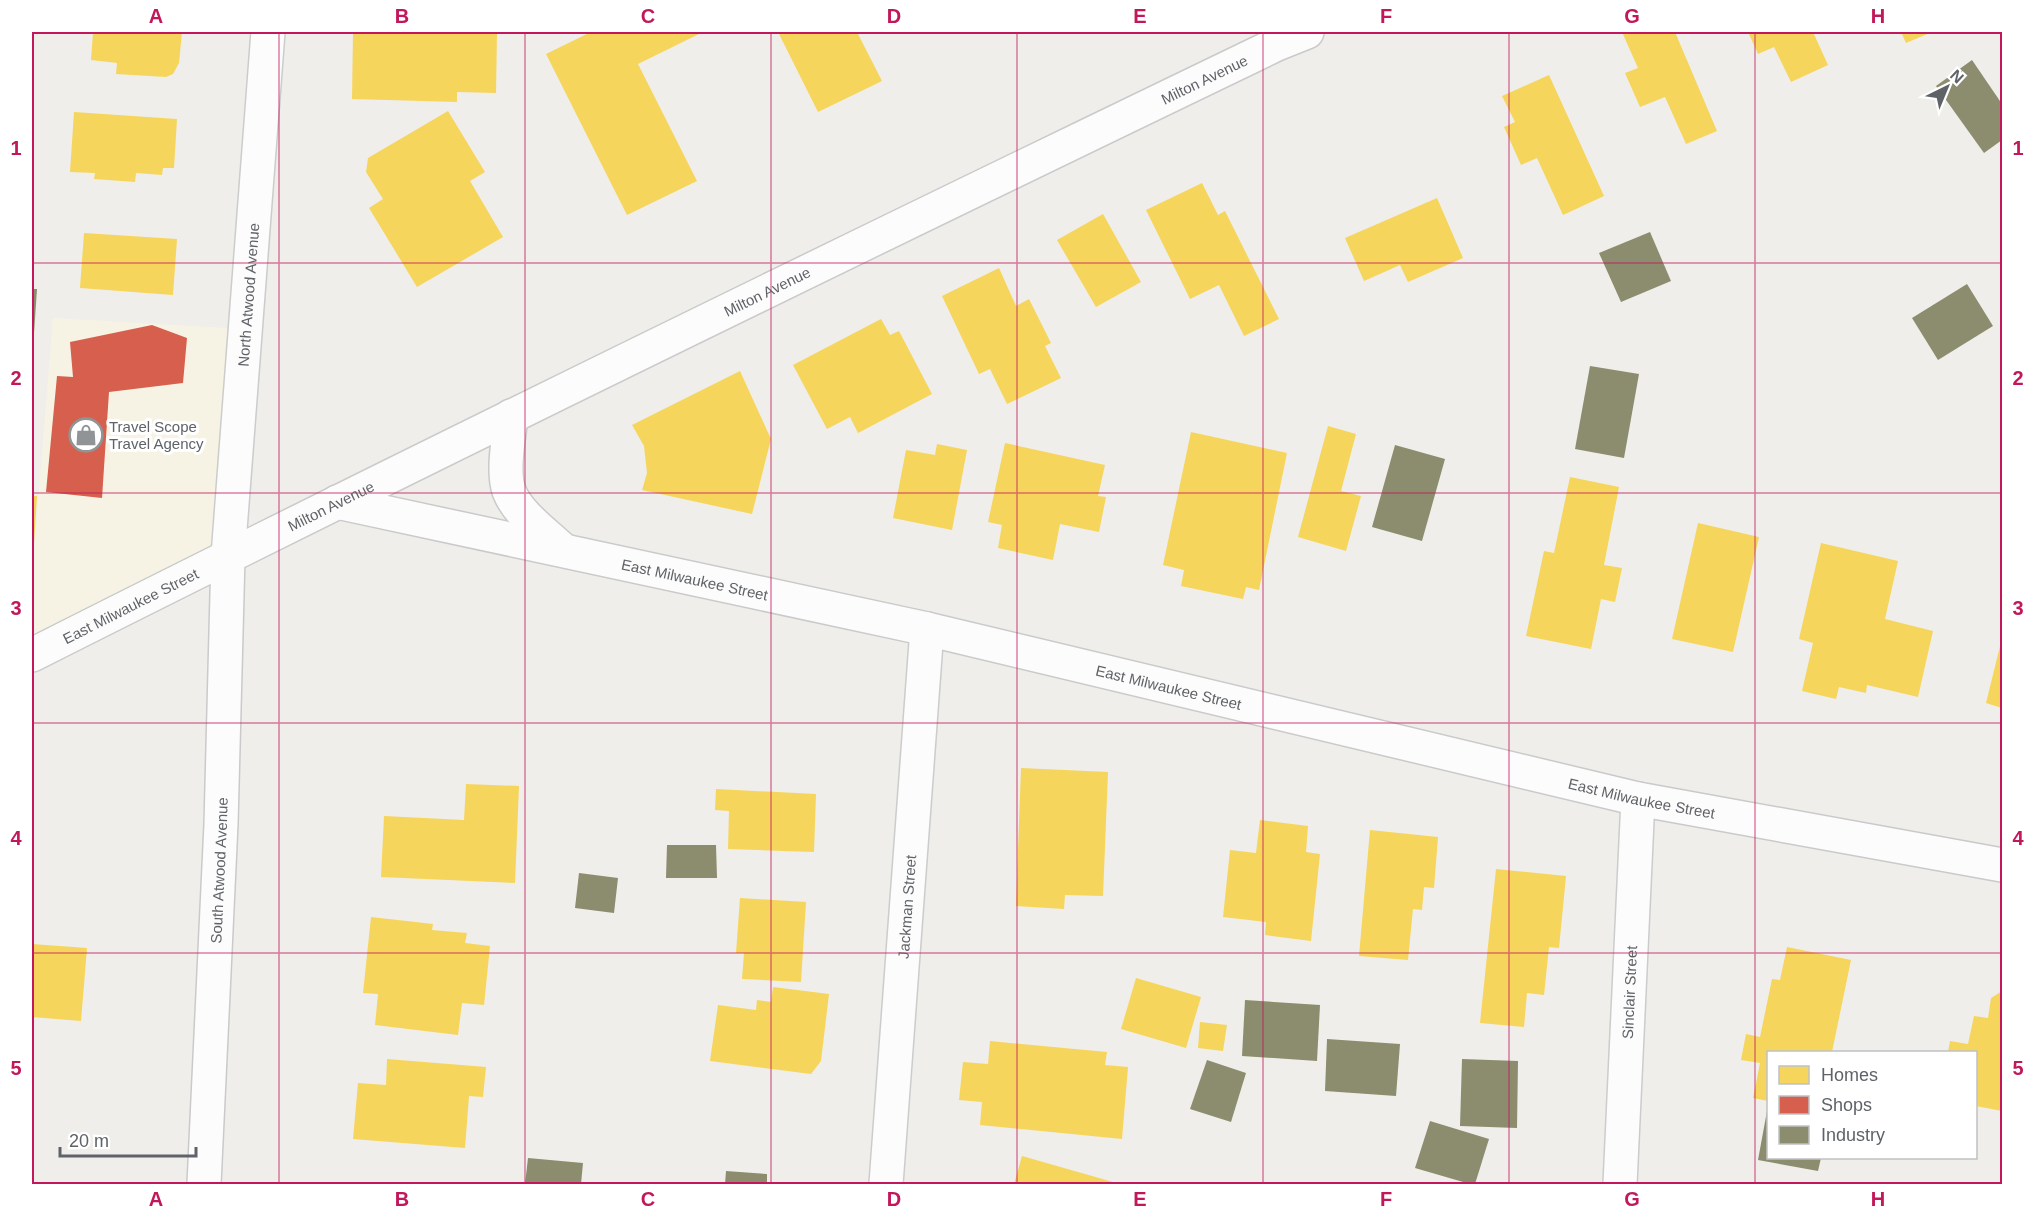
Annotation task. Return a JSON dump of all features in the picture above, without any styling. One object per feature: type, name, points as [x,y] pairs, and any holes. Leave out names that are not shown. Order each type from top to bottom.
[{"type":"main road","name":"North Atwood Avenue","points":[[228,556],[268,32]]},
{"type":"main road","name":"Milton Avenue","points":[[228,556],[818,265],[1277,44],[1307,32]]},
{"type":"main road","points":[[511,416],[506,461],[508,489],[529,519],[564,550]]},
{"type":"main road","name":"East Milwaukee Street","points":[[337,502],[927,629],[1638,800],[2002,865]]},
{"type":"main road","name":"East Milwaukee Street","points":[[32,655],[228,556]]},
{"type":"main road","name":"South Atwood Avenue","points":[[204,1185],[221,824],[228,556]]},
{"type":"main road","name":"Jackman Street","points":[[886,1185],[927,629]]},
{"type":"main road","name":"Sinclair Street","points":[[1620,1185],[1638,800]]},
{"type":"shaded area","points":[[53,318],[245,329],[228,556],[32,655],[32,577]]},
{"type":"building: Homes","points":[[93,32],[182,32],[179,63],[173,74],[166,77],[116,74],[117,63],[91,60]]},
{"type":"building: Homes","points":[[353,32],[497,32],[496,93],[457,92],[457,102],[352,99]]},
{"type":"building: Homes","points":[[591,32],[703,32],[638,64],[697,181],[627,215],[546,54]]},
{"type":"building: Homes","points":[[778,32],[857,32],[882,81],[818,112]]},
{"type":"building: Homes","points":[[1622,32],[1675,32],[1717,131],[1686,144],[1665,97],[1640,107],[1625,73],[1638,68]]},
{"type":"building: Homes","points":[[1748,32],[1813,32],[1828,65],[1791,82],[1774,47],[1758,54]]},
{"type":"building: Homes","points":[[1901,32],[1932,32],[1906,43]]},
{"type":"building: Homes","points":[[1549,75],[1604,196],[1563,215],[1537,158],[1521,165],[1504,127],[1515,122],[1502,96]]},
{"type":"building: Homes","points":[[448,111],[485,172],[470,181],[503,237],[417,287],[369,208],[383,199],[366,172],[368,158]]},
{"type":"building: Homes","points":[[74,112],[177,119],[174,168],[163,168],[162,175],[136,173],[135,182],[94,179],[95,173],[70,172]]},
{"type":"building: Homes","points":[[1202,183],[1218,215],[1225,211],[1279,319],[1244,336],[1219,285],[1190,299],[1146,210]]},
{"type":"building: Homes","points":[[1437,198],[1463,258],[1408,282],[1400,265],[1364,281],[1345,238]]},
{"type":"building: Homes","points":[[1103,214],[1141,282],[1096,307],[1057,240]]},
{"type":"building: Homes","points":[[84,233],[177,239],[173,295],[80,288]]},
{"type":"building: Homes","points":[[999,268],[1016,306],[1029,299],[1051,343],[1045,346],[1061,378],[1007,404],[990,369],[979,374],[942,296]]},
{"type":"building: Homes","points":[[881,319],[890,335],[899,331],[932,394],[858,433],[850,417],[827,429],[793,365]]},
{"type":"building: Homes","points":[[740,371],[771,439],[752,514],[642,490],[647,473],[644,446],[632,425]]},
{"type":"building: Homes","points":[[1328,426],[1356,434],[1341,491],[1361,496],[1346,551],[1298,537]]},
{"type":"building: Homes","points":[[1191,432],[1287,453],[1259,590],[1246,587],[1243,599],[1181,586],[1184,570],[1163,565]]},
{"type":"building: Homes","points":[[1005,443],[1105,465],[1098,496],[1106,497],[1099,532],[1060,524],[1053,560],[998,548],[1002,525],[988,522]]},
{"type":"building: Homes","points":[[937,444],[967,450],[952,530],[893,518],[906,450],[935,455]]},
{"type":"building: Homes","points":[[1570,477],[1619,487],[1604,565],[1622,568],[1615,602],[1601,599],[1591,649],[1526,636],[1544,551],[1554,553]]},
{"type":"building: Homes","points":[[32,496],[37,496],[34,543],[32,543]]},
{"type":"building: Homes","points":[[1698,523],[1759,537],[1733,652],[1672,639]]},
{"type":"building: Homes","points":[[1821,543],[1898,561],[1885,619],[1933,631],[1918,697],[1867,685],[1866,693],[1839,687],[1836,699],[1802,691],[1813,643],[1799,639]]},
{"type":"building: Homes","points":[[2002,638],[2002,708],[1986,703]]},
{"type":"building: Homes","points":[[1021,768],[1108,772],[1103,896],[1065,895],[1064,909],[1016,906]]},
{"type":"building: Homes","points":[[466,784],[519,786],[515,883],[381,877],[384,816],[464,820]]},
{"type":"building: Homes","points":[[716,789],[816,794],[814,852],[728,849],[729,811],[715,810]]},
{"type":"building: Homes","points":[[1260,820],[1308,826],[1306,852],[1320,854],[1311,941],[1265,935],[1266,922],[1223,917],[1230,850],[1256,853]]},
{"type":"building: Homes","points":[[1370,830],[1438,837],[1434,888],[1424,887],[1422,910],[1413,909],[1408,960],[1359,956]]},
{"type":"building: Homes","points":[[1496,869],[1566,876],[1559,948],[1549,947],[1544,995],[1527,993],[1524,1027],[1480,1023]]},
{"type":"building: Homes","points":[[740,898],[806,902],[801,982],[742,979],[744,953],[736,953]]},
{"type":"building: Homes","points":[[371,917],[433,924],[432,930],[467,933],[465,943],[490,946],[484,1005],[462,1003],[458,1035],[375,1025],[378,994],[363,993]]},
{"type":"building: Homes","points":[[32,944],[87,948],[81,1021],[32,1017]]},
{"type":"building: Homes","points":[[1787,947],[1851,960],[1832,1051],[1767,1051],[1767,1101],[1753,1098],[1760,1063],[1741,1060],[1746,1034],[1760,1037],[1772,979],[1780,980]]},
{"type":"building: Homes","points":[[1136,978],[1201,997],[1186,1048],[1121,1029]]},
{"type":"building: Homes","points":[[773,987],[829,994],[821,1061],[811,1074],[710,1061],[718,1005],[756,1010],[757,1000],[771,1002]]},
{"type":"building: Homes","points":[[2002,991],[2002,1111],[1977,1106],[1977,1051],[1948,1051],[1950,1041],[1968,1044],[1974,1016],[1988,1018],[1991,998]]},
{"type":"building: Homes","points":[[1200,1022],[1227,1025],[1223,1051],[1198,1048]]},
{"type":"building: Homes","points":[[990,1041],[1107,1052],[1105,1065],[1128,1067],[1122,1139],[980,1125],[982,1102],[959,1100],[963,1062],[988,1064]]},
{"type":"building: Homes","points":[[387,1059],[486,1067],[483,1097],[469,1096],[465,1148],[353,1139],[358,1083],[386,1085]]},
{"type":"building: Homes","points":[[1022,1156],[1120,1184],[1014,1184]]},
{"type":"building: Shops","points":[[152,325],[187,338],[183,383],[109,392],[102,498],[46,492],[57,376],[73,377],[70,342]]},
{"type":"building: Industry","points":[[1972,60],[2002,104],[2002,140],[1984,153],[1936,86]]},
{"type":"building: Industry","points":[[1650,232],[1671,281],[1621,302],[1599,253]]},
{"type":"building: Industry","points":[[1967,284],[1993,326],[1938,360],[1912,318]]},
{"type":"building: Industry","points":[[32,289],[37,289],[33,348],[32,348]]},
{"type":"building: Industry","points":[[1590,366],[1639,374],[1624,458],[1575,449]]},
{"type":"building: Industry","points":[[1395,445],[1445,459],[1422,541],[1372,527]]},
{"type":"building: Industry","points":[[667,845],[716,845],[717,878],[666,878]]},
{"type":"building: Industry","points":[[579,873],[618,878],[614,913],[575,908]]},
{"type":"building: Industry","points":[[1245,1000],[1320,1005],[1317,1061],[1242,1056]]},
{"type":"building: Industry","points":[[1327,1039],[1400,1044],[1396,1096],[1325,1091]]},
{"type":"building: Industry","points":[[1462,1059],[1518,1061],[1517,1128],[1460,1126]]},
{"type":"building: Industry","points":[[1207,1060],[1246,1073],[1231,1122],[1190,1109]]},
{"type":"building: Industry","points":[[1767,1111],[1767,1159],[1821,1159],[1818,1171],[1758,1160]]},
{"type":"building: Industry","points":[[1430,1121],[1489,1139],[1475,1184],[1415,1168]]},
{"type":"building: Industry","points":[[528,1158],[583,1163],[581,1184],[525,1184]]},
{"type":"building: Industry","points":[[726,1171],[767,1174],[767,1184],[725,1184]]},
{"type":"place","name":"Travel Scope Travel Agency","points":[[86,435]]}]
